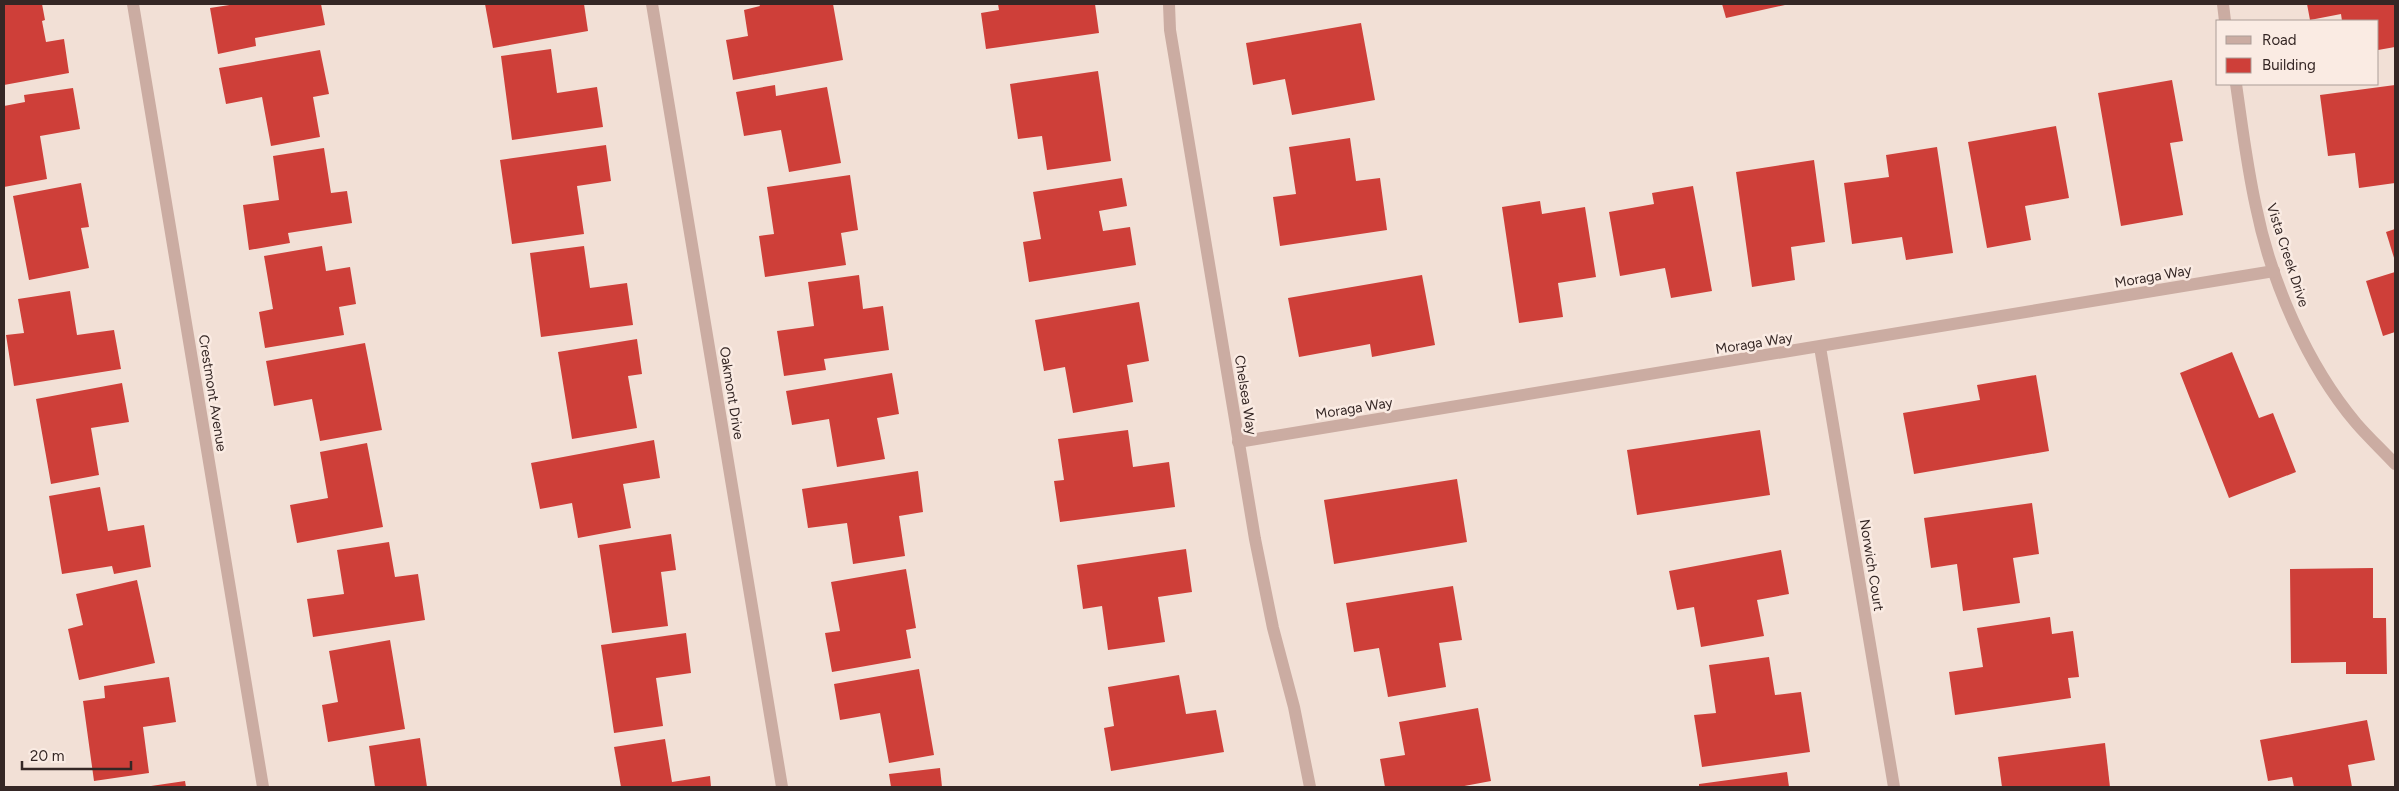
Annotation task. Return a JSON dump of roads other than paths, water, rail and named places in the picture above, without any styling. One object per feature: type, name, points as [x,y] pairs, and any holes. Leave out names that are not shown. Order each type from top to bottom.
[{"type":"street","name":"Crestmont Avenue","points":[[133,4],[263,787]]},
{"type":"street","name":"Oakmont Drive","points":[[652,4],[782,787]]},
{"type":"street","name":"Chelsea Way","points":[[1169,4],[1170,30],[1238,442],[1272,628],[1294,707],[1310,787]]},
{"type":"street","points":[[2223,4],[2226,20]]},
{"type":"street","name":"Vista Creek Drive","points":[[2236,85],[2256,208],[2274,271],[2292,318],[2321,373],[2355,422],[2395,464]]},
{"type":"street","name":"Moraga Way","points":[[1238,442],[2274,271]]},
{"type":"street","name":"Norwich Court","points":[[1820,347],[1894,787]]}]
